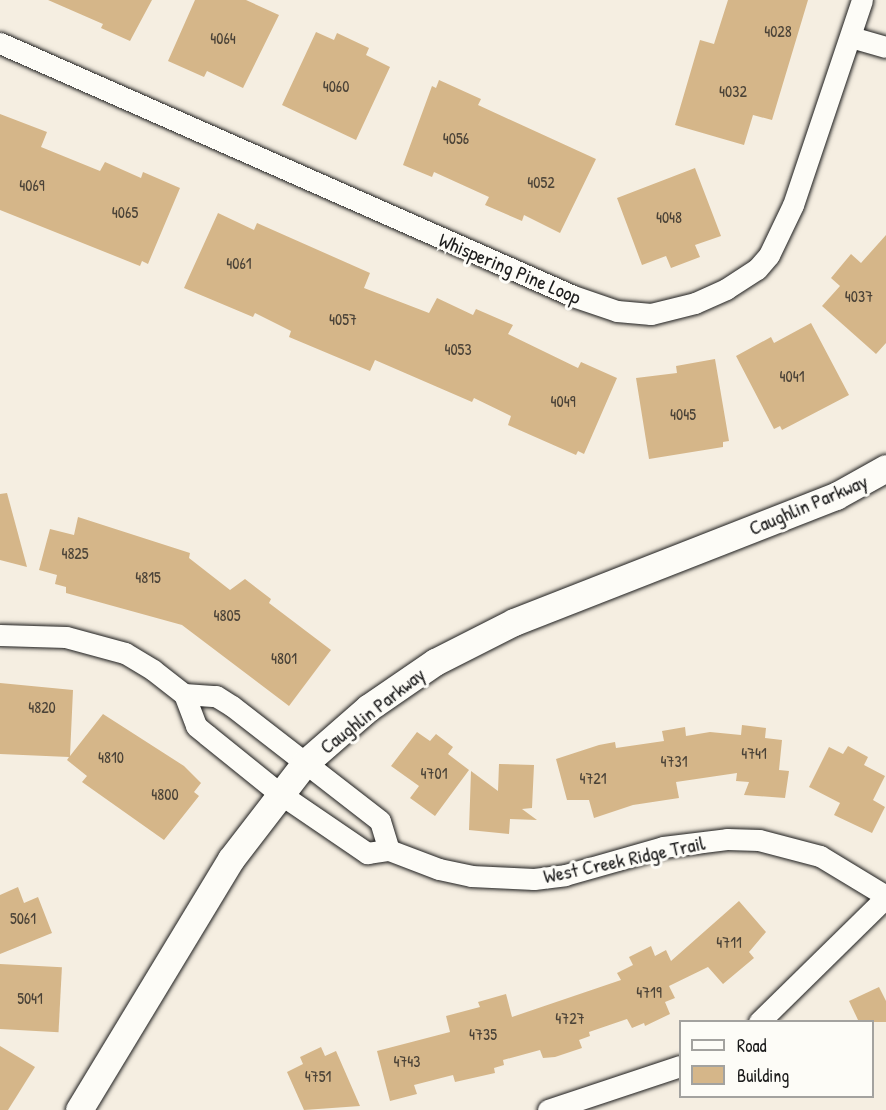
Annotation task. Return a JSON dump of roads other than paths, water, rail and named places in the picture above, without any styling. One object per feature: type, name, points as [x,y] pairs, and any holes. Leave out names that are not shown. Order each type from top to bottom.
[{"type":"street","name":"Whispering Pine Loop","points":[[0,43],[573,296],[639,314],[661,313],[710,297],[736,284],[764,262],[793,205],[862,0]]},
{"type":"street","points":[[851,37],[886,47]]},
{"type":"street","name":"Caughlin Parkway","points":[[79,1110],[231,859],[279,794],[305,763],[400,683],[477,640],[548,608],[836,496],[886,468]]},
{"type":"street","points":[[0,635],[37,634],[95,643],[125,653],[184,694],[216,696],[380,821],[389,850]]},
{"type":"street","name":"West Creek Ridge Trail","points":[[184,694],[196,726],[279,794],[354,848],[367,853],[389,850],[415,862],[471,876],[534,879],[565,875],[663,847],[727,839],[759,840],[820,856],[886,897]]},
{"type":"street","points":[[761,1020],[886,897]]},
{"type":"street","points":[[548,1110],[679,1067]]}]
